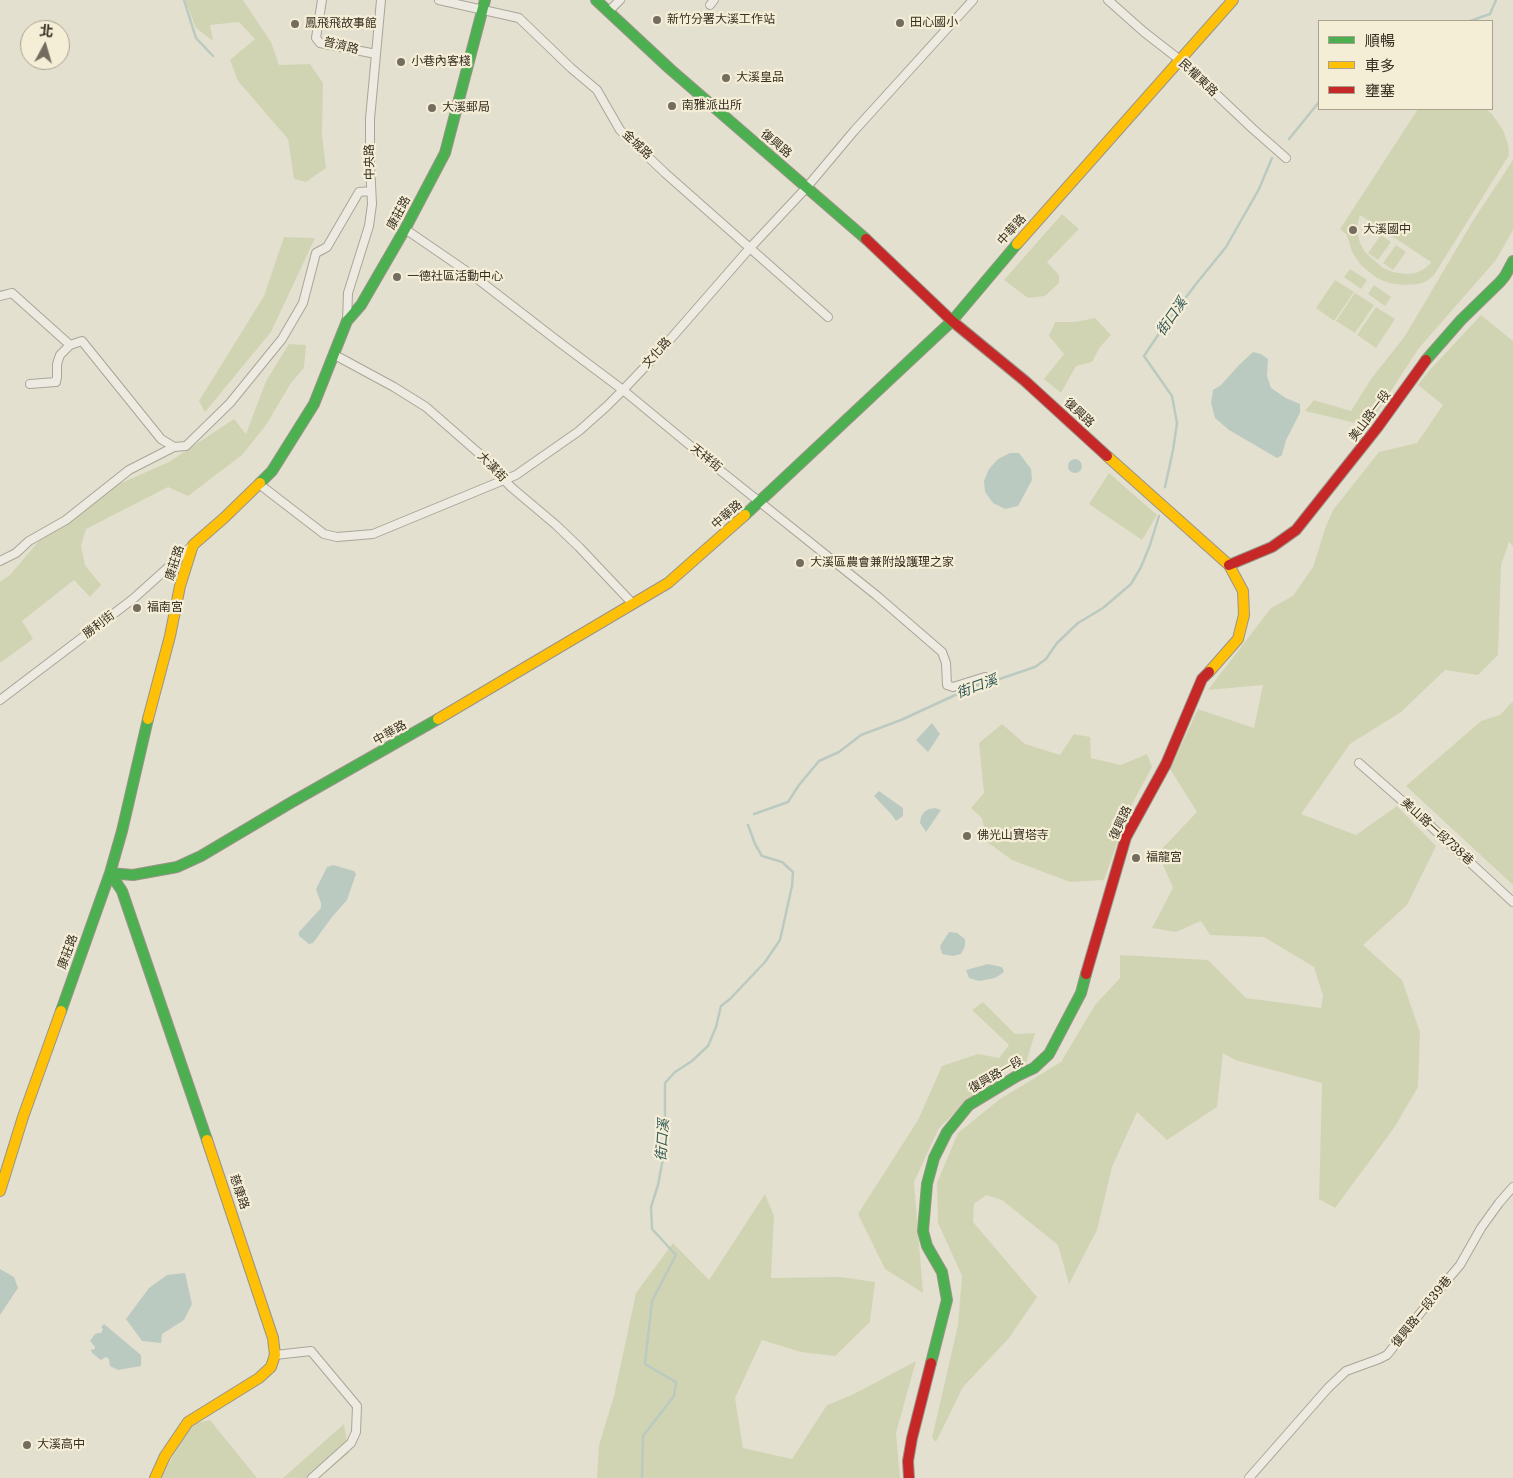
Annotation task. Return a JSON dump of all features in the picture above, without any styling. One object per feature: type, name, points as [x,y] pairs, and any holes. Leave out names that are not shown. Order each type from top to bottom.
[{"type":"street","name":"普濟路","points":[[322,0],[316,38],[320,43],[376,54]]},
{"type":"street","name":"中央路","points":[[347,322],[348,292],[368,226],[372,204],[370,119],[381,0]]},
{"type":"street","name":"金城路","points":[[439,0],[484,5],[519,18],[597,90],[620,130],[828,317]]},
{"type":"street","name":"復興路","points":[[596,0],[670,69],[865,238],[952,321],[1032,387],[1171,514],[1230,565],[1243,591],[1244,615],[1238,639],[1202,679],[1166,764],[1126,837],[1091,957]]},
{"type":"street","points":[[609,12],[620,0]]},
{"type":"street","name":"文化路","points":[[259,484],[324,534],[337,537],[372,534],[516,475],[578,431],[623,390],[973,0]]},
{"type":"street","name":"民權東路","points":[[1108,0],[1144,32],[1180,60],[1286,158]]},
{"type":"street","name":"中華路","points":[[110,873],[133,875],[177,866],[201,856],[668,583],[761,501],[952,321],[1000,263],[1233,0]]},
{"type":"street","name":"康莊路","points":[[0,1191],[23,1118],[110,873],[122,832],[146,727],[170,636],[180,586],[192,545],[224,518],[272,471],[314,404],[347,322],[361,305],[405,229],[445,152],[484,5]]},
{"type":"street","points":[[0,561],[16,553],[29,541],[66,520],[129,470],[174,447],[186,446],[230,404],[282,338],[303,303],[316,253],[327,247],[358,192],[371,191]]},
{"type":"street","name":"天祥街","points":[[405,229],[475,277],[623,390],[876,595],[942,652],[946,663],[948,684],[953,688],[985,677]]},
{"type":"street","name":"美山路一段","points":[[1230,565],[1272,547],[1296,530],[1378,428],[1422,366],[1461,320],[1500,282],[1513,261]]},
{"type":"street","points":[[0,296],[12,293],[70,346]]},
{"type":"street","points":[[30,384],[56,382],[57,364],[60,355],[70,346],[82,341],[160,438],[174,447]]},
{"type":"street","name":"大漢街","points":[[333,354],[394,387],[426,407],[482,456],[503,480],[579,547],[633,604]]},
{"type":"street","name":"勝利街","points":[[0,700],[132,599],[192,545]]},
{"type":"street","name":"美山路一段738巷","points":[[1359,763],[1513,902]]},
{"type":"street","name":"慈康路","points":[[110,873],[122,891],[245,1250],[270,1329],[275,1355]]},
{"type":"street","name":"復興路一段","points":[[909,1478],[908,1462],[912,1438],[947,1300],[942,1272],[927,1246],[924,1230],[927,1184],[934,1158],[947,1132],[969,1105],[1034,1068],[1049,1054],[1081,993],[1091,957]]},
{"type":"street","name":"復興路一段39巷","points":[[1248,1478],[1346,1370],[1387,1355],[1460,1265],[1481,1228],[1498,1203],[1513,1187]]},
{"type":"street","points":[[155,1478],[165,1456],[188,1422],[259,1378],[272,1367],[275,1355],[311,1351],[357,1406],[356,1432],[351,1443],[312,1478]]},
{"type":"green space","points":[[185,0],[243,0],[271,42],[279,65],[310,64],[323,83],[322,134],[326,168],[306,182],[294,179],[288,139],[238,81],[230,60],[255,39],[239,22],[210,25],[213,41],[196,28]]},
{"type":"green space","points":[[1417,110],[1487,110],[1492,114],[1503,130],[1508,144],[1509,155],[1434,275],[1427,281],[1419,284],[1403,285],[1389,283],[1377,278],[1360,264],[1352,252],[1347,235],[1340,229]],"holes":[[[1360,215],[1431,263],[1416,273],[1405,274],[1383,268],[1365,252],[1360,243],[1357,231]]]},
{"type":"green space","points":[[1513,160],[1513,230],[1496,260],[1419,348],[1368,426],[1305,411],[1314,400],[1351,411],[1371,379],[1405,336],[1474,219]]},
{"type":"green space","points":[[1062,214],[1079,229],[1047,262],[1059,275],[1059,283],[1045,296],[1028,298],[1004,280]]},
{"type":"green space","points":[[1381,235],[1391,242],[1378,260],[1368,253]]},
{"type":"green space","points":[[284,237],[315,238],[271,332],[205,412],[199,401],[264,296]]},
{"type":"green space","points":[[1396,245],[1406,252],[1393,270],[1383,263]]},
{"type":"green space","points":[[1350,269],[1367,280],[1361,289],[1344,277]]},
{"type":"green space","points":[[1335,280],[1354,292],[1334,321],[1316,308]]},
{"type":"green space","points":[[1374,285],[1391,297],[1385,306],[1368,294]]},
{"type":"green space","points":[[1355,293],[1374,305],[1355,333],[1336,321]]},
{"type":"green space","points":[[1376,307],[1395,319],[1376,348],[1357,335]]},
{"type":"green space","points":[[1481,315],[1513,341],[1513,546],[1509,542],[1501,565],[1498,655],[1478,675],[1445,670],[1401,712],[1350,744],[1301,814],[1356,835],[1397,806],[1436,846],[1407,905],[1363,945],[1402,980],[1420,1032],[1418,1087],[1394,1128],[1335,1208],[1319,1199],[1322,1083],[1235,1060],[1223,1053],[1217,1107],[1167,1140],[1137,1112],[1112,1167],[1097,1230],[1069,1284],[1058,1245],[1002,1200],[986,1195],[974,1204],[973,1222],[1037,1297],[1009,1338],[963,1387],[936,1442],[932,1438],[958,1325],[962,1276],[938,1223],[937,1183],[958,1133],[1000,1099],[1061,1062],[1095,1005],[1120,978],[1120,955],[1208,960],[1246,998],[1321,1008],[1323,996],[1314,967],[1264,937],[1210,935],[1201,921],[1176,932],[1152,928],[1173,888],[1158,853],[1197,812],[1170,769],[1198,709],[1254,728],[1263,685],[1208,690],[1271,608],[1293,596],[1313,567],[1333,510],[1379,452],[1417,443],[1443,405],[1418,385]]},
{"type":"green space","points":[[1095,318],[1111,335],[1100,347],[1092,362],[1076,366],[1061,393],[1044,379],[1064,354],[1049,336],[1055,322],[1075,322]]},
{"type":"green space","points":[[289,344],[306,345],[304,368],[291,383],[266,425],[242,455],[188,496],[168,487],[86,529],[81,546],[85,565],[101,585],[90,597],[74,580],[22,621],[33,639],[0,663],[0,582],[10,575],[38,542],[110,488],[169,462],[234,419],[246,434],[266,381]]},
{"type":"green space","points":[[1109,473],[1157,515],[1142,540],[1089,504]]},
{"type":"green space","points":[[1513,701],[1513,885],[1406,786],[1481,721],[1500,715]]},
{"type":"green space","points":[[1002,724],[1025,744],[1060,755],[1074,734],[1090,737],[1091,758],[1121,765],[1147,754],[1152,767],[1132,804],[1104,880],[1070,882],[1012,860],[987,842],[982,818],[971,808],[984,793],[979,743]]},
{"type":"green space","points":[[983,1002],[1015,1034],[1035,1033],[1026,1063],[994,1075],[939,1128],[914,1182],[923,1293],[885,1269],[858,1214],[918,1120],[942,1066],[978,1054],[999,1058],[1009,1045],[972,1010]]},
{"type":"green space","points":[[765,1194],[774,1216],[771,1278],[840,1277],[875,1282],[870,1322],[835,1356],[801,1352],[762,1340],[735,1398],[743,1448],[792,1459],[827,1405],[852,1395],[916,1361],[896,1433],[900,1478],[597,1478],[599,1445],[614,1396],[636,1293],[673,1243],[709,1280]]},
{"type":"green space","points":[[210,1420],[257,1478],[161,1478],[192,1424]]},
{"type":"green space","points":[[344,1424],[349,1453],[319,1478],[283,1478]]},
{"type":"shaded area","points":[[1253,352],[1261,354],[1268,359],[1267,376],[1271,388],[1286,398],[1300,404],[1300,413],[1286,440],[1282,455],[1277,458],[1229,430],[1215,418],[1211,403],[1213,390],[1221,385]]},
{"type":"shaded area","points":[[1010,453],[1019,453],[1031,469],[1032,480],[1018,506],[1005,509],[993,503],[985,492],[984,481],[989,469],[998,459]]},
{"type":"shaded area","points":[[1072,459],[1078,459],[1082,466],[1078,473],[1072,473],[1068,469],[1068,463]]},
{"type":"shaded area","points":[[932,723],[940,734],[928,752],[916,740]]},
{"type":"shaded area","points":[[879,791],[903,808],[903,816],[896,821],[874,796]]},
{"type":"shaded area","points":[[935,808],[941,810],[926,832],[920,823],[921,817],[924,812]]},
{"type":"shaded area","points":[[333,865],[354,871],[356,874],[347,900],[313,943],[309,944],[299,936],[299,932],[321,908],[316,889],[327,867]]},
{"type":"shaded area","points":[[949,932],[957,933],[965,939],[965,946],[961,954],[953,956],[942,954],[940,946]]},
{"type":"shaded area","points":[[988,964],[1002,967],[1004,972],[995,978],[979,981],[969,978],[966,970]]},
{"type":"shaded area","points":[[0,1269],[14,1277],[18,1288],[0,1315]]},
{"type":"shaded area","points":[[185,1273],[192,1304],[184,1320],[162,1334],[161,1343],[142,1341],[126,1319],[149,1288],[167,1275]]},
{"type":"shaded area","points":[[104,1324],[141,1355],[141,1366],[118,1370],[110,1366],[109,1359],[106,1357],[101,1360],[92,1353],[91,1350],[95,1349],[95,1347],[90,1341],[95,1334],[101,1333],[103,1329],[101,1327]]},
{"type":"waterway","points":[[184,0],[196,38],[213,56]]},
{"type":"waterway","name":"街口溪","points":[[1473,20],[1490,14],[1496,0]]},
{"type":"waterway","name":"街口溪","points":[[1289,139],[1318,103]]},
{"type":"waterway","name":"街口溪","points":[[1165,487],[1177,423],[1172,396],[1144,356],[1162,329],[1226,247],[1259,189],[1272,158]]},
{"type":"waterway","name":"街口溪","points":[[754,814],[788,802],[819,761],[839,752],[861,735],[901,720],[964,691],[1035,667],[1046,659],[1057,643],[1078,623],[1103,608],[1131,584],[1141,567],[1159,516]]},
{"type":"waterway","name":"街口溪","points":[[642,1478],[643,1436],[674,1396],[676,1382],[645,1364],[652,1301],[676,1255],[652,1229],[651,1207],[658,1185],[665,1148],[665,1083],[675,1072],[692,1061],[708,1046],[716,1027],[721,1006],[765,962],[780,940],[792,886],[793,872],[782,862],[762,856],[748,825]]},
{"type":"traffic: fast","points":[[260,483],[272,471],[314,404],[347,321],[361,305],[405,229],[445,153],[485,0]]},
{"type":"traffic: fast","points":[[596,0],[670,69],[866,239]]},
{"type":"traffic: fast","points":[[745,515],[952,321],[1017,244]]},
{"type":"traffic: fast","points":[[1426,360],[1461,320],[1500,282],[1513,261]]},
{"type":"traffic: fast","points":[[61,1011],[110,873],[122,831],[148,719]]},
{"type":"traffic: fast","points":[[110,873],[133,875],[177,867],[201,856],[438,719]]},
{"type":"traffic: fast","points":[[110,873],[122,891],[207,1140]]},
{"type":"traffic: fast","points":[[931,1363],[947,1300],[942,1272],[927,1246],[923,1231],[927,1184],[934,1158],[947,1132],[969,1105],[1034,1068],[1049,1054],[1081,993],[1086,974]]},
{"type":"traffic: slow","points":[[1017,244],[1233,0]]},
{"type":"traffic: slow","points":[[1107,456],[1229,565],[1243,591],[1244,615],[1238,639],[1209,672]]},
{"type":"traffic: slow","points":[[148,719],[170,636],[180,586],[193,545],[260,483]]},
{"type":"traffic: slow","points":[[438,719],[668,583],[745,515]]},
{"type":"traffic: slow","points":[[0,1191],[23,1117],[61,1011]]},
{"type":"traffic: slow","points":[[155,1478],[165,1456],[188,1422],[259,1378],[271,1367],[275,1355],[273,1338],[207,1140]]},
{"type":"traffic: jam","points":[[866,239],[952,321],[1025,381],[1107,456]]},
{"type":"traffic: jam","points":[[1229,565],[1272,547],[1296,530],[1377,428],[1426,360]]},
{"type":"traffic: jam","points":[[1086,974],[1126,837],[1166,764],[1202,679],[1209,672]]},
{"type":"traffic: jam","points":[[909,1478],[908,1461],[912,1438],[931,1363]]},
{"type":"place","name":"新竹分署大溪工作站","points":[[657,20]]},
{"type":"place","name":"田心國小","points":[[900,23]]},
{"type":"place","name":"鳳飛飛故事館","points":[[295,24]]},
{"type":"place","name":"小巷內客棧","points":[[401,62]]},
{"type":"place","name":"大溪皇品","points":[[726,78]]},
{"type":"place","name":"南雅派出所","points":[[672,106]]},
{"type":"place","name":"大溪郵局","points":[[432,108]]},
{"type":"place","name":"大溪國中","points":[[1353,230]]},
{"type":"place","name":"一德社區活動中心","points":[[397,277]]},
{"type":"place","name":"大溪區農會兼附設護理之家","points":[[800,563]]},
{"type":"place","name":"福南宮","points":[[137,608]]},
{"type":"place","name":"佛光山寶塔寺","points":[[967,836]]},
{"type":"place","name":"福龍宮","points":[[1136,858]]},
{"type":"place","name":"大溪高中","points":[[27,1445]]}]
